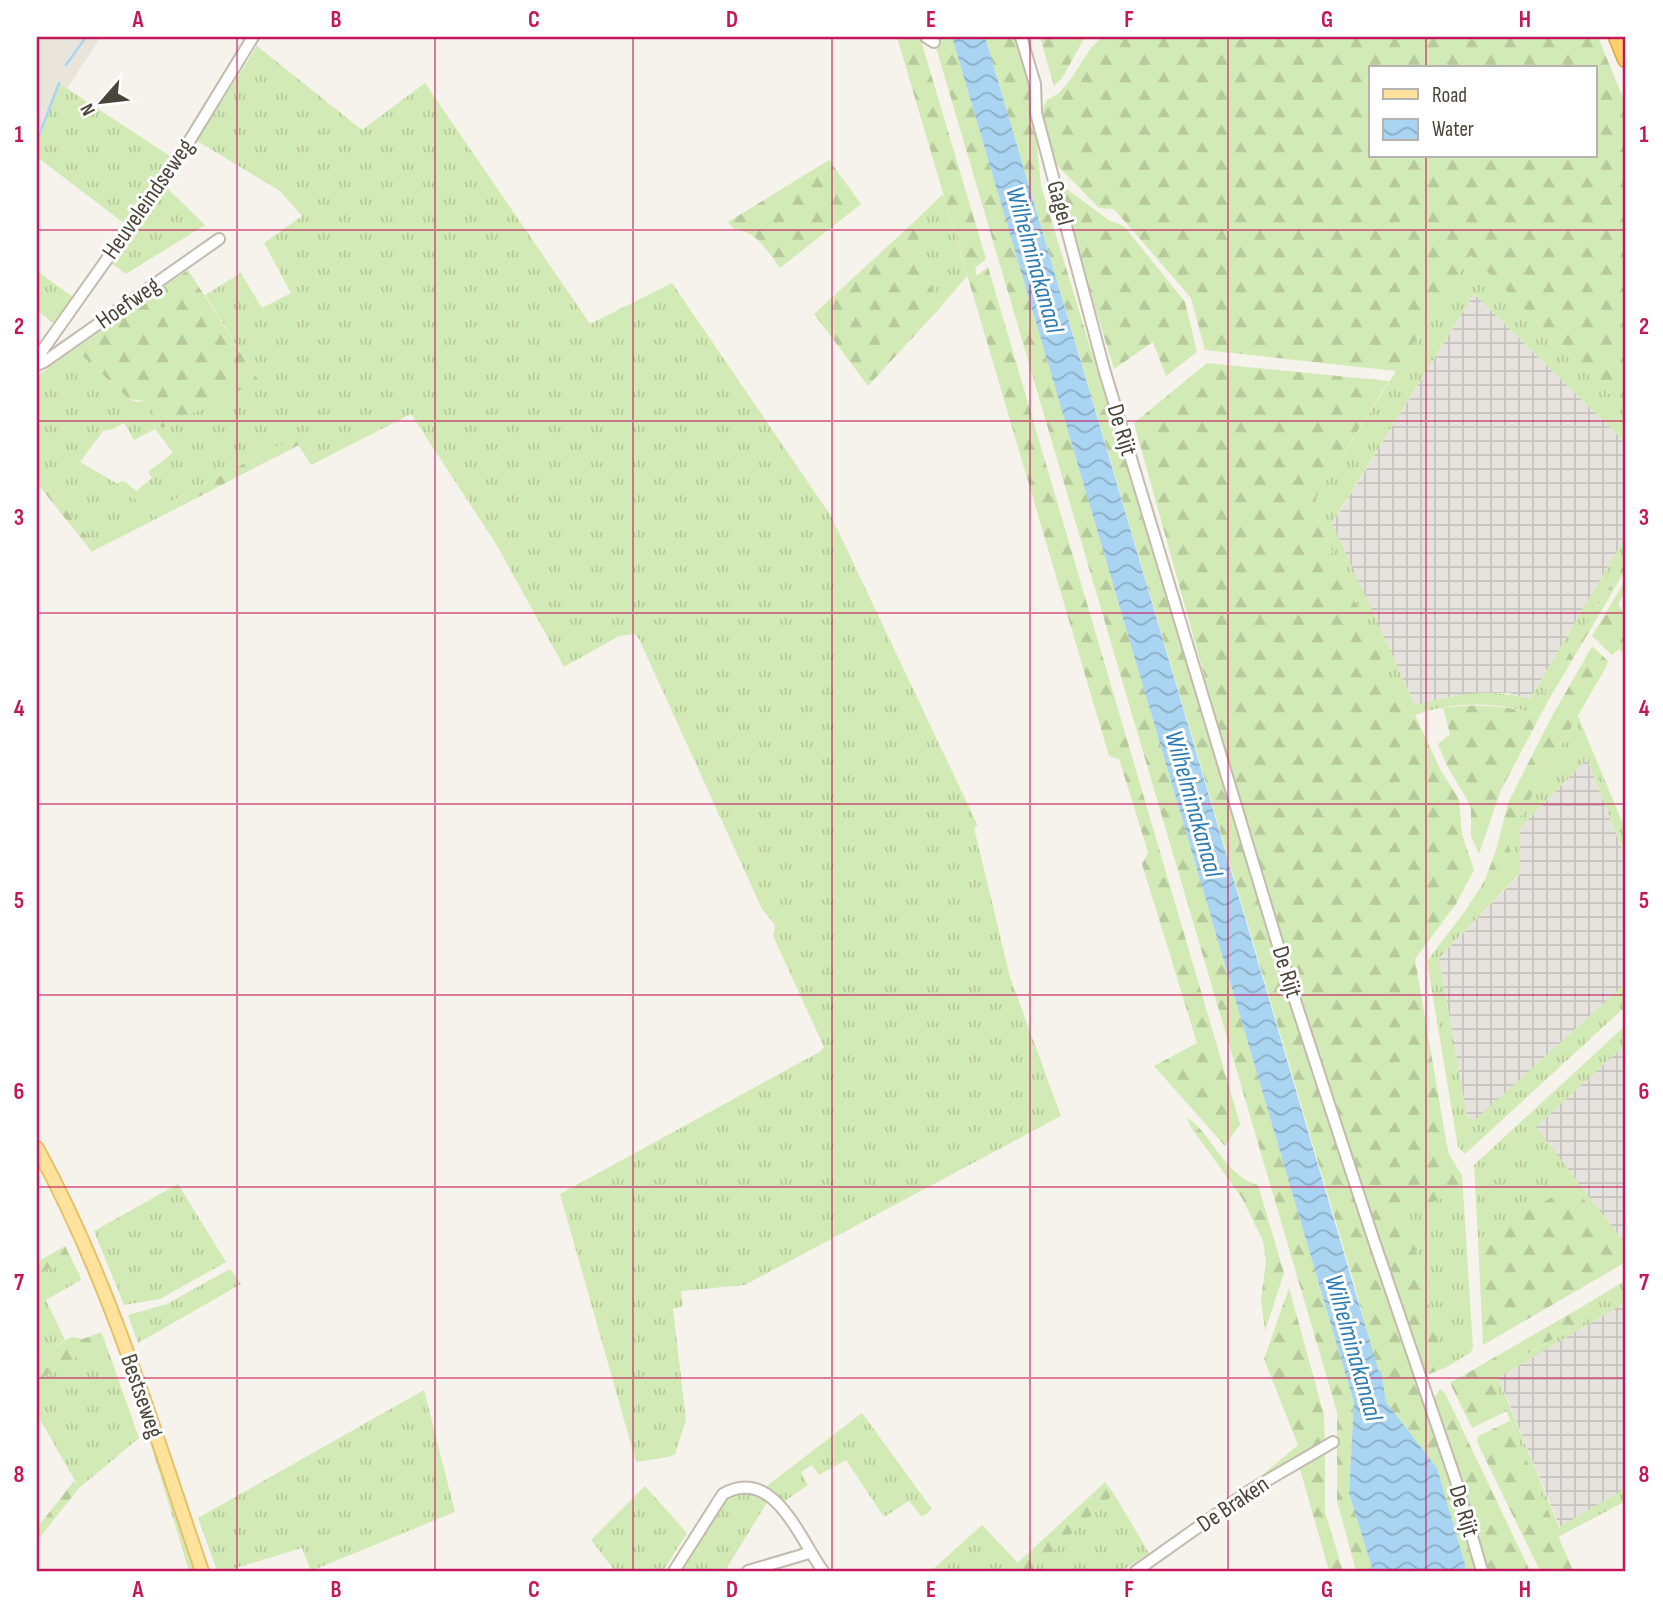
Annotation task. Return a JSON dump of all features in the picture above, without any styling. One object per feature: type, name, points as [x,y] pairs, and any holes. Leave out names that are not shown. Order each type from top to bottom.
[{"type":"highway","points":[[1617,37],[1626,59]]},
{"type":"main road","name":"Bestseweg","points":[[37,1148],[75,1224],[124,1343],[202,1571]]},
{"type":"street","name":"Heuveleindseweg","points":[[37,358],[182,153],[253,37]]},
{"type":"street","name":"Gagel","points":[[1021,37],[1035,84],[1036,113],[1104,369]]},
{"type":"street","name":"Hoefweg","points":[[37,365],[219,239]]},
{"type":"street","name":"De Rijt","points":[[1104,369],[1290,985],[1456,1481],[1482,1571]]},
{"type":"street","name":"De Braken","points":[[1136,1571],[1249,1492],[1333,1443]]},
{"type":"street","points":[[674,1571],[723,1494],[733,1488],[744,1487],[766,1494],[779,1503],[794,1522],[809,1553],[823,1571]]},
{"type":"street","points":[[748,1571],[809,1553]]},
{"type":"shaded area","points":[[37,37],[101,37],[37,134]]},
{"type":"shaded area","points":[[1474,294],[1626,443],[1626,536],[1530,699],[1509,693],[1488,693],[1453,696],[1415,705],[1332,524]]},
{"type":"shaded area","points":[[1587,759],[1626,859],[1626,983],[1475,1121],[1467,1117],[1439,958],[1520,874],[1520,828]]},
{"type":"shaded area","points":[[1626,1044],[1626,1245],[1535,1127]]},
{"type":"shaded area","points":[[1626,1302],[1626,1488],[1560,1527],[1498,1377]]},
{"type":"green space","points":[[897,37],[920,37],[986,259],[975,268],[977,276],[988,267],[1240,1124],[1225,1146],[1154,1066],[1197,1043],[1142,864],[1148,852],[1119,759],[1109,756]]},
{"type":"green space","points":[[933,37],[952,37],[1354,1403],[1349,1493],[1373,1571],[1356,1571],[1337,1501],[1337,1412]]},
{"type":"green space","points":[[985,37],[1018,37],[1031,82],[1041,186],[1297,1026],[1450,1477],[1477,1571],[1467,1571],[1437,1468],[1386,1402],[1354,1283]]},
{"type":"green space","points":[[1040,37],[1085,37],[1062,78],[1054,86]]},
{"type":"green space","points":[[1102,37],[1598,37],[1626,105],[1626,410],[1470,255],[1396,371],[1205,350],[1191,298],[1114,209],[1099,208],[1051,159],[1038,118],[1047,100],[1059,93],[1091,48]]},
{"type":"green space","points":[[257,46],[362,130],[425,83],[590,324],[672,283],[831,516],[978,826],[974,828],[1010,977],[1061,1116],[745,1285],[681,1291],[683,1306],[673,1309],[686,1420],[675,1454],[668,1457],[636,1462],[560,1194],[824,1047],[773,936],[775,925],[762,909],[639,639],[635,634],[619,636],[564,667],[496,544],[411,414],[311,465],[294,438],[158,508],[136,491],[152,478],[148,472],[173,453],[155,429],[134,440],[124,423],[103,431],[80,462],[118,484],[158,518],[97,549],[37,472],[37,376],[75,349],[129,399],[137,402],[259,381],[205,295],[241,273],[262,308],[291,293],[264,243],[302,216],[280,191],[197,141]]},
{"type":"green space","points":[[60,84],[173,158],[125,224],[37,157],[37,145]]},
{"type":"green space","points":[[829,160],[861,204],[780,268],[755,237],[733,228],[728,222]]},
{"type":"green space","points":[[1056,181],[1110,221],[1124,226],[1185,302],[1197,352],[1166,376],[1153,342],[1114,369]]},
{"type":"green space","points":[[166,187],[205,225],[126,274],[111,263]]},
{"type":"green space","points":[[943,194],[967,276],[938,310],[914,222]]},
{"type":"green space","points":[[914,222],[938,310],[868,386],[814,314]]},
{"type":"green space","points":[[1470,255],[1626,410],[1626,443],[1474,294],[1332,523],[1415,705],[1444,698],[1487,693],[1530,699],[1626,536],[1626,560],[1546,692],[1548,701],[1540,716],[1508,707],[1474,705],[1440,708],[1408,718],[1311,505]]},
{"type":"green space","points":[[188,270],[259,381],[162,428],[146,401],[129,399],[75,349]]},
{"type":"green space","points":[[37,271],[73,297],[53,323],[37,310]]},
{"type":"green space","points":[[1207,363],[1389,381],[1311,505],[1408,718],[1415,715],[1441,771],[1459,799],[1462,834],[1474,870],[1456,904],[1415,959],[1448,1152],[1462,1176],[1463,1190],[1406,1212],[1445,1368],[1424,1376],[1290,968],[1220,732],[1134,423]]},
{"type":"green space","points":[[294,438],[299,445],[158,518],[118,484],[120,481],[125,482],[158,508]]},
{"type":"green space","points":[[37,472],[97,549],[92,552],[37,483]]},
{"type":"green space","points":[[1626,560],[1626,569],[1548,701],[1546,692]]},
{"type":"green space","points":[[1626,579],[1626,590],[1618,605],[1626,615],[1626,657],[1619,649],[1612,655],[1592,636]]},
{"type":"green space","points":[[1593,647],[1608,661],[1606,667],[1507,839],[1514,865],[1485,880],[1508,803],[1551,718]]},
{"type":"green space","points":[[1500,707],[1540,716],[1500,792],[1479,854],[1471,836],[1471,810],[1468,801],[1447,766],[1438,744],[1450,734],[1443,708]]},
{"type":"green space","points":[[1578,716],[1626,831],[1626,859],[1587,759],[1520,828],[1520,873],[1439,958],[1467,1117],[1475,1120],[1626,983],[1626,1006],[1465,1154],[1458,1147],[1427,961],[1485,880],[1514,865],[1507,839]]},
{"type":"green space","points":[[1626,1025],[1626,1044],[1536,1127],[1626,1245],[1626,1254],[1573,1185],[1478,1240],[1474,1165]]},
{"type":"green space","points":[[1187,1117],[1236,1173],[1258,1185],[1284,1273],[1265,1331],[1261,1299],[1266,1262],[1263,1241],[1242,1198],[1190,1126]]},
{"type":"green space","points":[[178,1184],[226,1262],[160,1299],[124,1305],[94,1231]]},
{"type":"green space","points":[[1573,1185],[1626,1254],[1626,1262],[1483,1345],[1478,1240]]},
{"type":"green space","points":[[1463,1190],[1473,1348],[1470,1353],[1445,1368],[1406,1212]]},
{"type":"green space","points":[[65,1246],[80,1276],[75,1277],[58,1264],[37,1275],[37,1262]]},
{"type":"green space","points":[[58,1264],[77,1277],[80,1276],[81,1280],[46,1300],[65,1340],[37,1358],[37,1275]]},
{"type":"green space","points":[[230,1269],[241,1284],[138,1343],[128,1315],[167,1304]]},
{"type":"green space","points":[[1626,1280],[1626,1302],[1498,1378],[1559,1527],[1626,1488],[1626,1501],[1558,1537],[1492,1376],[1585,1321],[1580,1308]]},
{"type":"green space","points":[[1289,1288],[1324,1415],[1325,1442],[1252,1484],[1298,1445],[1264,1359]]},
{"type":"green space","points":[[1580,1308],[1585,1321],[1493,1373],[1492,1377],[1507,1411],[1472,1428],[1450,1383]]},
{"type":"green space","points":[[101,1332],[104,1339],[37,1381],[37,1358],[71,1337],[83,1339]]},
{"type":"green space","points":[[104,1339],[139,1438],[79,1488],[37,1414],[37,1381]]},
{"type":"green space","points":[[1440,1389],[1445,1393],[1530,1571],[1488,1571],[1436,1407],[1434,1398]]},
{"type":"green space","points":[[424,1390],[455,1512],[311,1571],[302,1548],[226,1571],[217,1571],[198,1518]]},
{"type":"green space","points":[[862,1413],[932,1509],[922,1517],[909,1501],[884,1517],[846,1460],[819,1475],[812,1465],[801,1472],[808,1485],[782,1503],[764,1488]]},
{"type":"green space","points":[[1510,1421],[1573,1571],[1540,1571],[1477,1442],[1478,1436]]},
{"type":"green space","points":[[153,1452],[160,1460],[197,1571],[189,1571]]},
{"type":"green space","points":[[1325,1454],[1325,1512],[1343,1571],[1329,1571],[1300,1469]]},
{"type":"green space","points":[[74,1481],[79,1488],[37,1541],[37,1528]]},
{"type":"green space","points":[[1105,1482],[1114,1494],[1031,1571],[1009,1571]]},
{"type":"green space","points":[[645,1486],[687,1533],[663,1571],[615,1571],[591,1540]]},
{"type":"green space","points":[[748,1492],[769,1499],[725,1571],[678,1571],[724,1499],[731,1493]]},
{"type":"green space","points":[[1114,1494],[1149,1553],[1122,1571],[1038,1571],[1035,1567]]},
{"type":"green space","points":[[982,1525],[1018,1563],[1009,1571],[931,1571]]},
{"type":"water","name":"Wilhelminakanaal","points":[[952,37],[985,37],[1379,1372],[1381,1371],[1386,1402],[1437,1468],[1467,1571],[1373,1571],[1349,1493],[1354,1403]]},
{"type":"waterway","points":[[66,65],[86,37]]},
{"type":"waterway","points":[[37,141],[59,83]]}]
